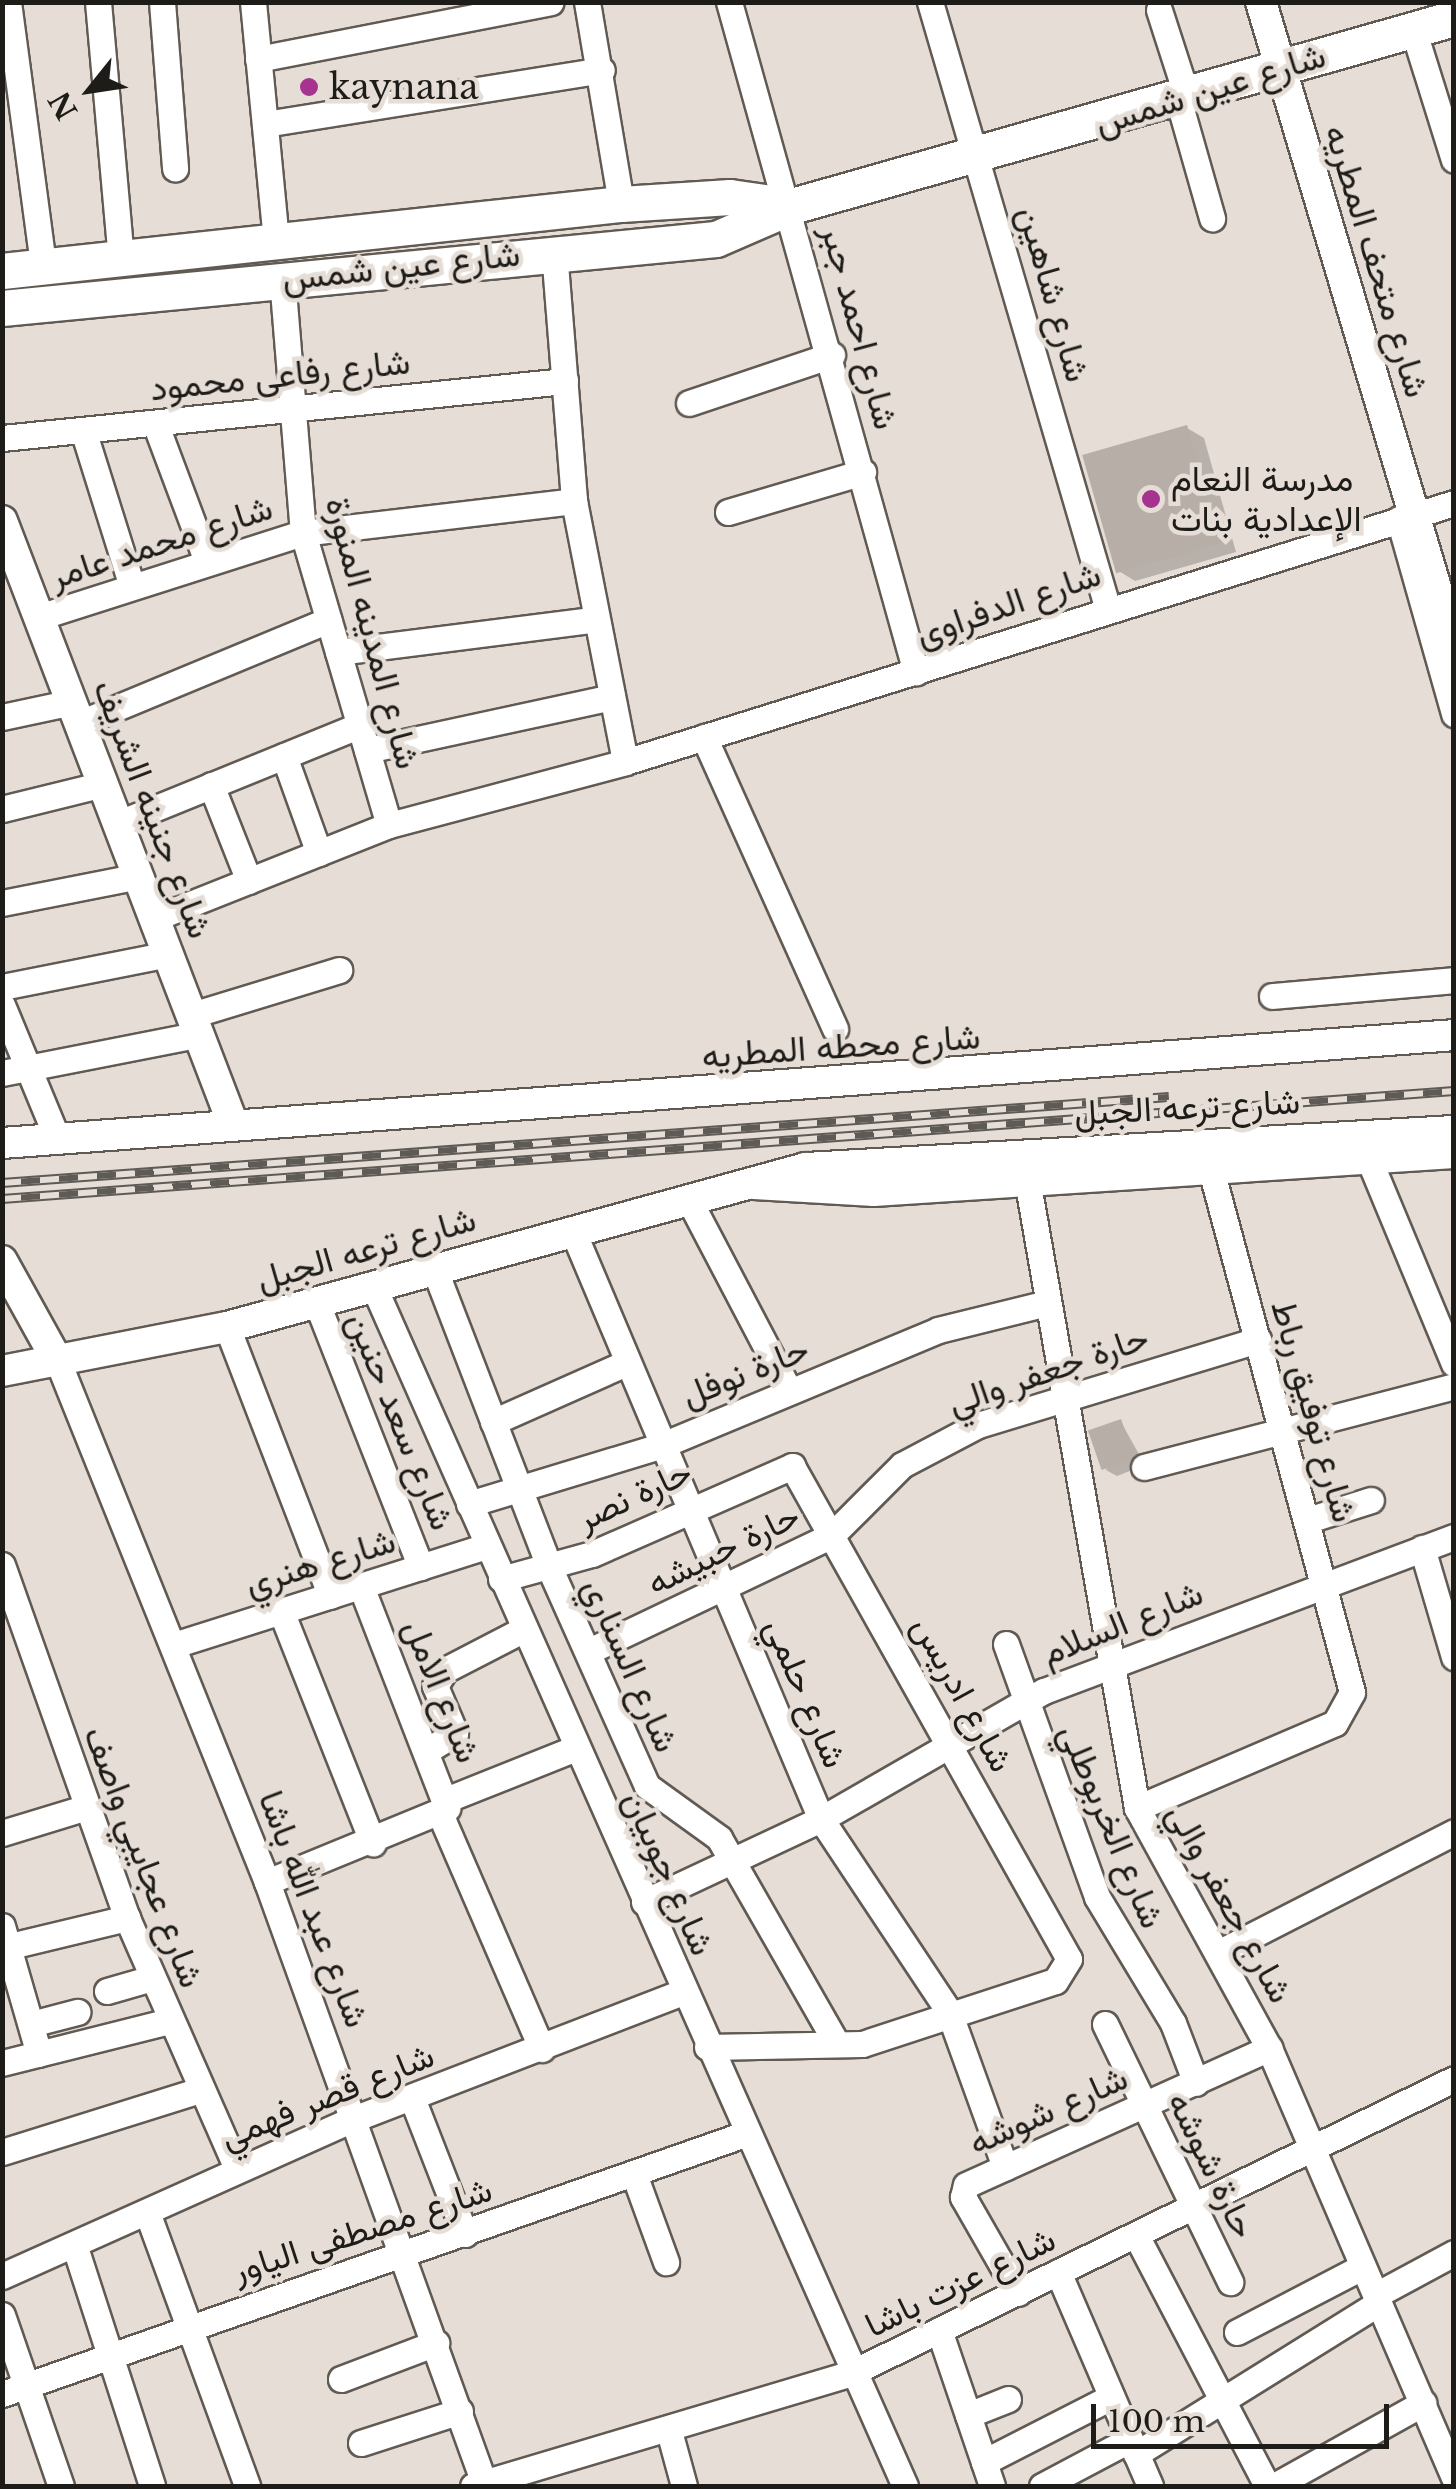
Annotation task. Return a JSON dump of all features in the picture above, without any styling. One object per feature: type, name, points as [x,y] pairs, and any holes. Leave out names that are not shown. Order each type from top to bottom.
[{"type":"main road","name":"شارع عين شمس","points":[[2,308],[554,251],[716,239],[792,206],[1184,101],[1279,67],[1454,18]]},
{"type":"main road","name":"شارع عين شمس","points":[[2,271],[622,204],[757,197],[792,206]]},
{"type":"street","points":[[8,2],[43,266]]},
{"type":"street","points":[[98,2],[121,258]]},
{"type":"street","points":[[162,2],[174,168]]},
{"type":"street","points":[[253,2],[276,242]]},
{"type":"street","points":[[258,59],[551,2]]},
{"type":"street","points":[[587,2],[602,70],[622,204]]},
{"type":"street","name":"شارع احمد جبر","points":[[729,2],[792,206],[916,672]]},
{"type":"street","name":"شارع شاهين","points":[[930,2],[1107,606]]},
{"type":"street","name":"شارع متحف المطريه","points":[[1260,2],[1407,517],[1454,714]]},
{"type":"street","points":[[1159,10],[1212,218]]},
{"type":"street","points":[[1413,29],[1454,160]]},
{"type":"street","points":[[265,124],[602,70]]},
{"type":"street","points":[[554,251],[574,501],[607,698],[625,762]]},
{"type":"street","name":"شارع المدينه المنورة","points":[[282,278],[303,534],[388,825]]},
{"type":"street","points":[[688,403],[832,355]]},
{"type":"street","name":"شارع رفاعى محمود","points":[[2,438],[565,381]]},
{"type":"street","points":[[155,423],[207,561]]},
{"type":"street","points":[[83,430],[131,584]]},
{"type":"street","points":[[728,512],[863,472]]},
{"type":"street","name":"شارع محمد عامر","points":[[40,617],[131,584],[303,534],[574,501]]},
{"type":"street","name":"شارع الدفراوى","points":[[155,918],[388,825],[625,762],[916,672],[1107,606],[1454,504]]},
{"type":"street","name":"شارع متحف المطريه","points":[[1407,517],[1454,648]]},
{"type":"street","name":"شارع جنينه الشريف","points":[[2,521],[233,1124]]},
{"type":"street","points":[[2,717],[76,713],[329,620]]},
{"type":"street","points":[[338,652],[592,620]]},
{"type":"street","points":[[119,823],[284,756],[363,737],[607,698]]},
{"type":"street","points":[[704,738],[835,1028]]},
{"type":"street","points":[[284,756],[319,853]]},
{"type":"street","points":[[2,809],[104,784]]},
{"type":"street","points":[[211,786],[249,881]]},
{"type":"street","points":[[2,903],[139,876]]},
{"type":"street","points":[[2,987],[169,954]]},
{"type":"street","points":[[15,1070],[196,1024],[339,970]]},
{"type":"street","points":[[1272,996],[1454,980]]},
{"type":"street","points":[[2,1004],[15,1070],[58,1138]]},
{"type":"street","name":"شارع محطه المطريه","points":[[2,1143],[1454,1035]]},
{"type":"street","name":"شارع ترعه الجبل","points":[[2,1370],[59,1364],[227,1327],[572,1229],[806,1168],[1210,1166],[1454,1131]]},
{"type":"street","points":[[1364,1146],[1454,1364]]},
{"type":"street","name":"شارع ترعه الجبل","points":[[1024,1166],[1364,1146],[1454,1153]]},
{"type":"street","name":"شارع جعفر والي","points":[[1024,1166],[1064,1396],[1119,1668],[1137,1808],[1172,1884],[1220,1952],[1269,2048],[1312,2156],[1454,2477]]},
{"type":"street","name":"شارع توفيق رباط","points":[[1137,1808],[1335,1723],[1352,1692],[1210,1166]]},
{"type":"street","points":[[688,1198],[789,1390]]},
{"type":"street","name":"شارع حلمي","points":[[572,1229],[660,1446],[821,1820],[949,2012],[1004,2166]]},
{"type":"street","points":[[2,1261],[59,1364]]},
{"type":"street","name":"شارع السناري","points":[[434,1268],[550,1569],[646,1786],[704,1824],[732,1858],[836,2042]]},
{"type":"street","name":"شارع جوبيان","points":[[373,1286],[850,2374],[905,2486]]},
{"type":"street","name":"شارع سعد حنين","points":[[316,1301],[422,1567]]},
{"type":"street","name":"حارة نوفل","points":[[469,1504],[660,1446],[938,1330],[1047,1302]]},
{"type":"street","points":[[227,1327],[331,1596]]},
{"type":"street","name":"حارة جعفر والي","points":[[832,1535],[902,1465],[1064,1396],[1258,1340]]},
{"type":"street","points":[[494,1422],[626,1363]]},
{"type":"street","name":"شارع عبد الله باشا","points":[[59,1364],[174,1645],[356,2118],[460,2411],[481,2485]]},
{"type":"street","points":[[1144,1466],[1284,1433],[1454,1386]]},
{"type":"street","name":"شارع ادريس","points":[[792,1466],[953,1745],[1069,1960],[1055,1981],[949,2012]]},
{"type":"street","name":"حارة نصر","points":[[502,1579],[550,1569],[689,1506],[792,1466]]},
{"type":"street","points":[[1308,1520],[1371,1500]]},
{"type":"street","name":"حارة حبيشه","points":[[588,1651],[832,1535]]},
{"type":"street","name":"شارع السلام","points":[[644,1902],[821,1820],[1020,1702],[1119,1668],[1324,1582],[1454,1537]]},
{"type":"street","name":"شارع هنري","points":[[174,1645],[487,1546]]},
{"type":"street","points":[[1422,1548],[1454,1656]]},
{"type":"street","name":"شارع عجايبي واصف","points":[[2,1565],[84,1808],[126,1918],[236,2169]]},
{"type":"street","name":"شارع الامل","points":[[267,1882],[373,1843],[444,1808],[428,1750],[361,1586]]},
{"type":"street","points":[[281,1611],[373,1843]]},
{"type":"street","points":[[428,1750],[456,1733],[435,1686],[444,1670],[524,1629]]},
{"type":"street","name":"شارع الخربوطلي","points":[[1006,1644],[1020,1702],[1096,1897],[1172,2023],[1196,2083]]},
{"type":"street","points":[[542,2049],[444,1808],[576,1748]]},
{"type":"street","points":[[2,1833],[84,1808]]},
{"type":"street","points":[[1220,1952],[1454,1832]]},
{"type":"street","points":[[39,2054],[4,1940],[126,1918]]},
{"type":"street","points":[[107,1991],[152,1978]]},
{"type":"street","name":"شارع قصر فهمي","points":[[2,2276],[75,2247],[236,2169],[356,2118],[683,1992]]},
{"type":"street","points":[[30,2024],[77,2012]]},
{"type":"street","points":[[707,2047],[862,2044],[949,2012]]},
{"type":"street","points":[[2,2063],[170,2021]]},
{"type":"street","name":"حارة شوشه","points":[[1105,2024],[1230,2282]]},
{"type":"street","name":"شارع شوشه","points":[[1018,2292],[964,2197],[971,2181],[1269,2048]]},
{"type":"street","name":"شارع عزت باشا","points":[[481,2485],[850,2374],[1058,2272],[1312,2156],[1454,2079]]},
{"type":"street","points":[[2,2152],[200,2090]]},
{"type":"street","points":[[412,2098],[465,2234]]},
{"type":"street","name":"شارع مصطفى الياور","points":[[14,2390],[187,2324],[465,2234],[744,2134]]},
{"type":"street","points":[[634,2174],[666,2262]]},
{"type":"street","points":[[147,2212],[247,2486]]},
{"type":"street","points":[[1137,2237],[1270,2486],[1423,2403]]},
{"type":"street","points":[[75,2247],[152,2486]]},
{"type":"street","points":[[1042,2486],[1223,2402],[1454,2253]]},
{"type":"street","points":[[1237,2332],[1362,2267]]},
{"type":"street","points":[[1058,2272],[1150,2486]]},
{"type":"street","points":[[2,2315],[14,2390],[60,2486]]},
{"type":"street","points":[[939,2330],[988,2474],[1111,2397]]},
{"type":"street","points":[[341,2379],[436,2344]]},
{"type":"street","points":[[968,2415],[1008,2400]]},
{"type":"street","points":[[360,2443],[460,2411]]},
{"type":"street","points":[[669,2431],[684,2486]]},
{"type":"building","name":"مدرسة النعام الإعدادية بنات","points":[[1187,425],[1221,543],[1116,573],[1082,455]]},
{"type":"building","points":[[1121,1419],[1135,1459],[1102,1470],[1088,1430]]},
{"type":"railway","points":[[2,1199],[1454,1091]]},
{"type":"railway","points":[[2,1183],[1169,1097]]},
{"type":"place","name":"kaynana","points":[[309,87]]},
{"type":"place","name":"مدرسة النعام الإعدادية بنات","points":[[1151,499]]}]
